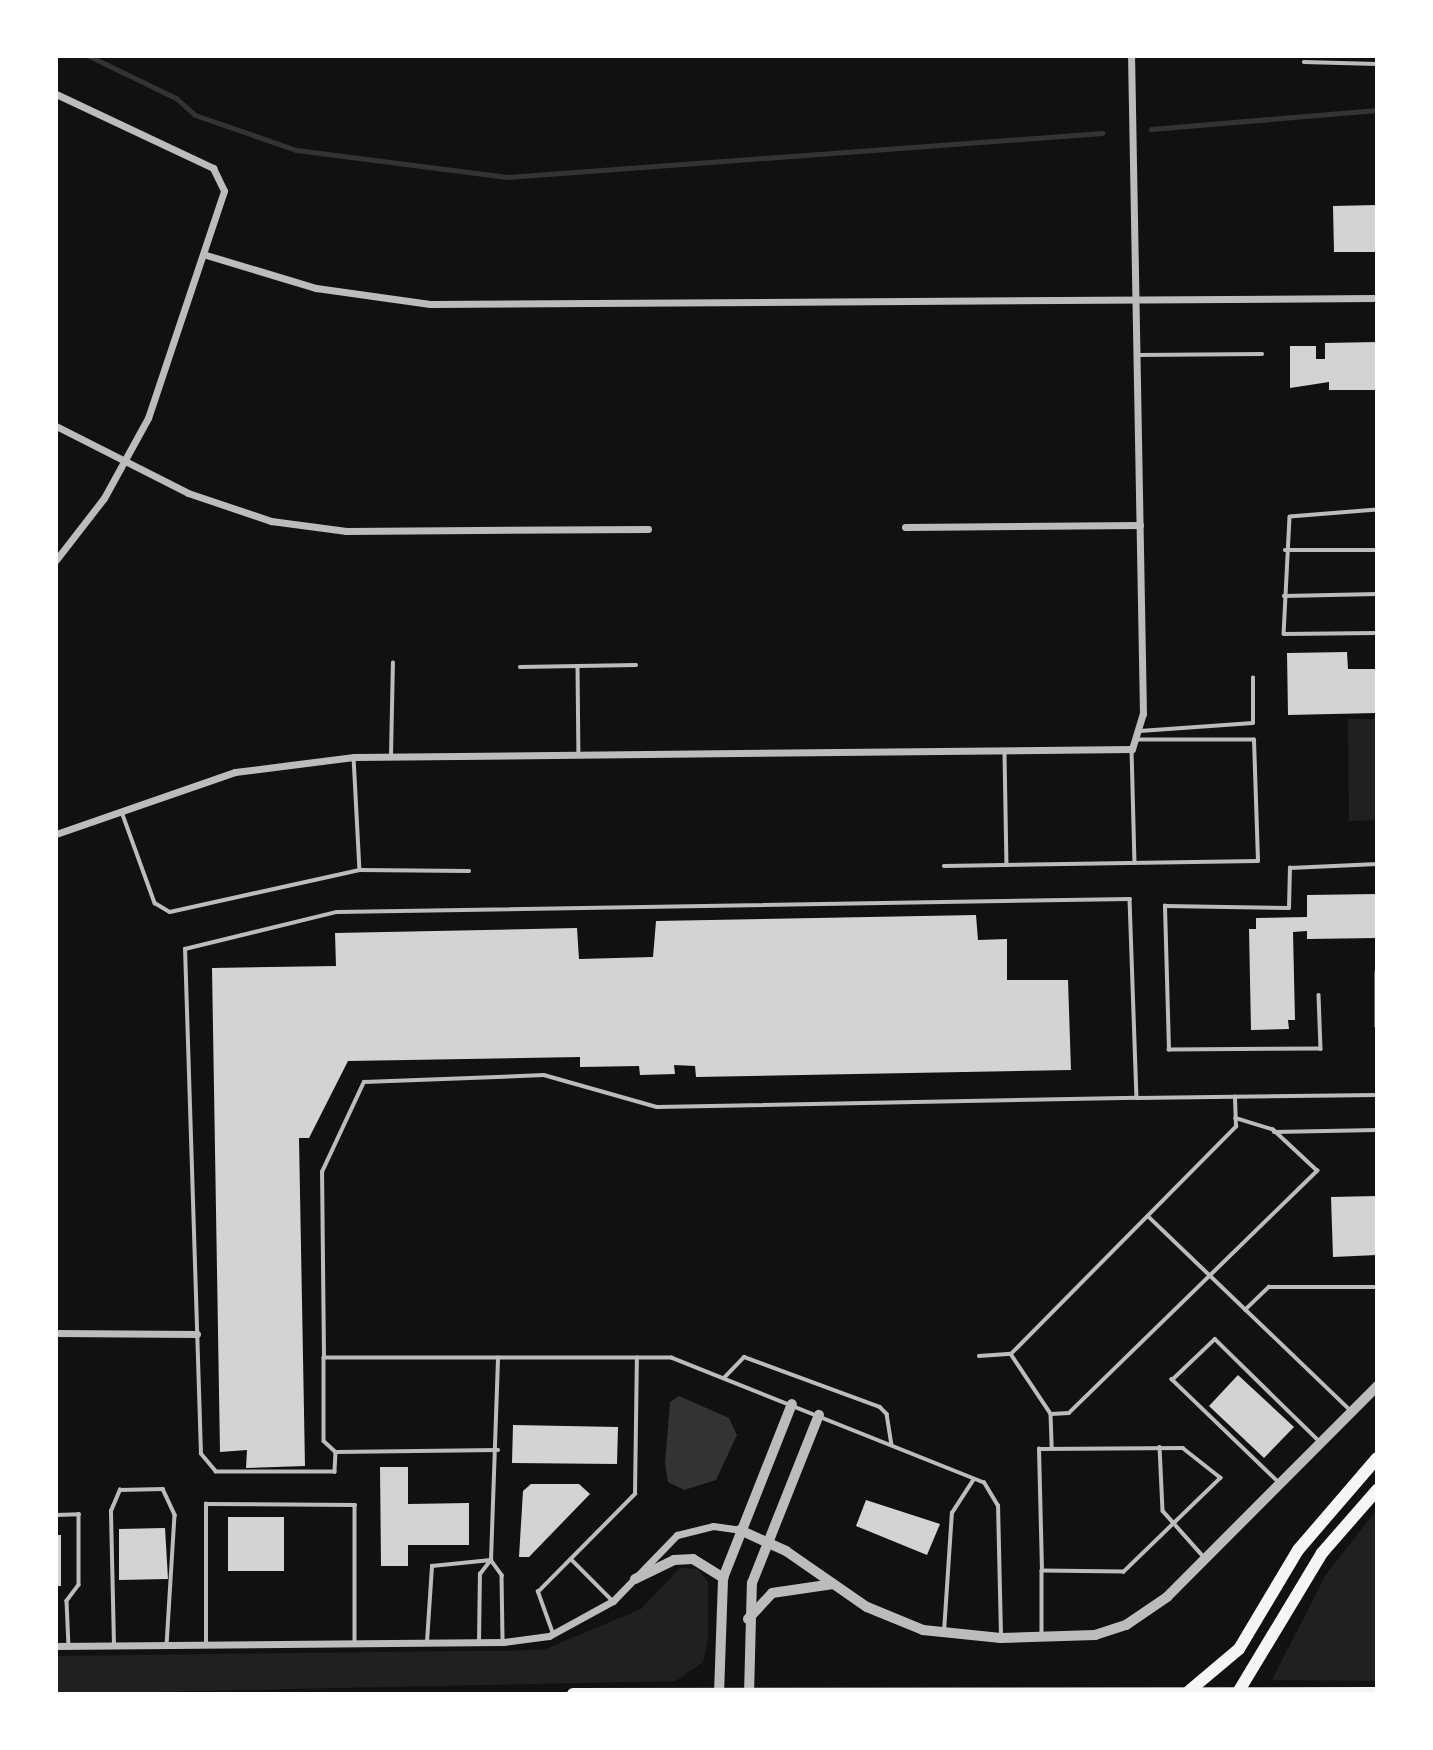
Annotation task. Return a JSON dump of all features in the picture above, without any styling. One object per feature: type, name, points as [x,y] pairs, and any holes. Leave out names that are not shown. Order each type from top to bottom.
[{"type":"main road","points":[[1189,1690],[1239,1649],[1306,1539],[1377,1458]]},
{"type":"main road","points":[[1239,1692],[1322,1553],[1377,1490]]},
{"type":"main road","points":[[573,1694],[1189,1690],[1377,1693]]},
{"type":"street","points":[[56,834],[235,772],[354,757],[1005,753],[1135,745],[1140,731],[1140,525],[1131,56]]},
{"type":"street","points":[[56,93],[222,177],[223,202],[161,384],[125,464],[56,560]]},
{"type":"street","points":[[206,255],[316,288],[430,304],[1377,298]]},
{"type":"street","points":[[56,426],[125,464],[234,511],[311,527],[648,529]]},
{"type":"street","points":[[905,527],[1140,525]]},
{"type":"street","points":[[56,1333],[197,1334]]},
{"type":"street","points":[[56,1646],[503,1642],[553,1634],[613,1601],[677,1535],[713,1526],[740,1530],[767,1542],[888,1617],[944,1634],[1042,1639],[1095,1635],[1147,1613],[1377,1386]]},
{"type":"street","points":[[719,1693],[723,1578],[792,1404]]},
{"type":"street","points":[[747,1693],[748,1619],[752,1583],[819,1415]]},
{"type":"street","points":[[635,1579],[674,1560],[693,1559],[723,1578]]},
{"type":"street","points":[[748,1619],[772,1593],[833,1584]]},
{"type":"lane","points":[[1304,62],[1377,64]]},
{"type":"lane","points":[[1138,355],[1262,354]]},
{"type":"lane","points":[[1377,510],[1301,512],[1285,526],[1284,596],[1284,634],[1377,634]]},
{"type":"lane","points":[[1285,550],[1377,550]]},
{"type":"lane","points":[[1284,596],[1377,594]]},
{"type":"lane","points":[[391,755],[393,663]]},
{"type":"lane","points":[[520,667],[636,665]]},
{"type":"lane","points":[[578,666],[579,755]]},
{"type":"lane","points":[[1140,731],[1253,723],[1252,678]]},
{"type":"lane","points":[[944,866],[1135,863],[1258,861],[1254,740],[1135,745],[1135,863]]},
{"type":"lane","points":[[1005,753],[1007,865]]},
{"type":"lane","points":[[354,757],[360,870]]},
{"type":"lane","points":[[121,810],[161,910],[360,870],[468,871]]},
{"type":"lane","points":[[1319,995],[1321,1049],[1169,1049],[1166,906],[1289,908],[1290,867],[1377,864]]},
{"type":"lane","points":[[336,1452],[335,1472],[216,1472],[201,1454],[185,949],[337,912],[1130,899],[1137,1098]]},
{"type":"lane","points":[[1377,972],[1377,1026]]},
{"type":"lane","points":[[498,1450],[336,1452],[324,1441],[322,1172],[364,1082],[544,1074],[657,1107],[1377,1095]]},
{"type":"lane","points":[[979,1356],[1011,1354],[1236,1127],[1235,1097]]},
{"type":"lane","points":[[1236,1119],[1275,1132],[1377,1130]]},
{"type":"lane","points":[[1051,1413],[1069,1413],[1212,1277],[1317,1171],[1275,1132]]},
{"type":"lane","points":[[1148,1216],[1352,1412]]},
{"type":"lane","points":[[1245,1310],[1269,1287],[1377,1287]]},
{"type":"lane","points":[[1279,1484],[1172,1380],[1215,1339],[1321,1443]]},
{"type":"lane","points":[[1011,1354],[1051,1413],[1052,1448]]},
{"type":"lane","points":[[553,1634],[538,1592],[635,1494],[637,1357]]},
{"type":"lane","points":[[324,1358],[672,1357],[892,1445],[974,1479],[998,1506],[1001,1638]]},
{"type":"lane","points":[[724,1378],[744,1357],[880,1407],[887,1414],[892,1445]]},
{"type":"lane","points":[[479,1642],[480,1574],[491,1560],[498,1450],[498,1358]]},
{"type":"lane","points":[[1160,1447],[1163,1511],[1172,1526],[1205,1558]]},
{"type":"lane","points":[[1042,1571],[1124,1572],[1221,1478],[1184,1448],[1039,1449],[1042,1639]]},
{"type":"lane","points":[[944,1634],[952,1513],[974,1479]]},
{"type":"lane","points":[[114,1645],[111,1511],[120,1490],[163,1489],[175,1515],[167,1645]]},
{"type":"lane","points":[[206,1644],[206,1504],[355,1505],[355,1642]]},
{"type":"lane","points":[[56,1515],[79,1514],[79,1585],[67,1601],[69,1646]]},
{"type":"lane","points":[[571,1559],[613,1601]]},
{"type":"lane","points":[[491,1560],[502,1575],[503,1642]]},
{"type":"lane","points":[[427,1642],[432,1566],[491,1560]]},
{"type":"shaded area","points":[[1348,719],[1377,719],[1377,820],[1349,821]]},
{"type":"shaded area","points":[[679,1396],[729,1418],[737,1435],[716,1480],[684,1490],[668,1482],[665,1463],[670,1402]]},
{"type":"shaded area","points":[[1377,1509],[1377,1681],[1272,1680],[1325,1576]]},
{"type":"shaded area","points":[[680,1568],[698,1569],[708,1582],[708,1639],[703,1662],[676,1681],[56,1694],[56,1656],[543,1650],[641,1609]]},
{"type":"building","points":[[1377,205],[1377,252],[1334,252],[1333,206]]},
{"type":"building","points":[[1377,342],[1377,390],[1329,390],[1329,382],[1290,388],[1290,346],[1316,346],[1316,359],[1325,359],[1325,343]]},
{"type":"building","points":[[1347,652],[1348,669],[1377,669],[1377,713],[1288,715],[1287,653]]},
{"type":"building","points":[[1377,894],[1377,938],[1307,939],[1307,931],[1293,932],[1295,1020],[1288,1020],[1289,1029],[1251,1030],[1249,929],[1256,929],[1256,918],[1307,917],[1307,895]]},
{"type":"building","points":[[976,915],[978,940],[1007,939],[1007,980],[1068,980],[1071,1070],[696,1077],[695,1066],[674,1065],[675,1074],[640,1075],[639,1066],[580,1067],[580,1057],[348,1061],[309,1138],[299,1138],[305,1466],[246,1468],[247,1450],[220,1452],[212,968],[336,966],[335,933],[577,928],[579,959],[653,957],[656,921]]},
{"type":"building","points":[[1377,1196],[1377,1255],[1333,1257],[1331,1197]]},
{"type":"building","points":[[1238,1375],[1294,1427],[1264,1458],[1209,1406]]},
{"type":"building","points":[[513,1425],[618,1427],[617,1464],[512,1463]]},
{"type":"building","points":[[380,1467],[408,1467],[408,1504],[469,1503],[469,1545],[408,1545],[408,1566],[381,1566]]},
{"type":"building","points":[[531,1484],[579,1484],[590,1494],[529,1557],[519,1557],[523,1491]]},
{"type":"building","points":[[866,1500],[940,1524],[927,1555],[856,1526]]},
{"type":"building","points":[[228,1517],[284,1517],[284,1571],[228,1571]]},
{"type":"building","points":[[165,1528],[168,1579],[119,1580],[119,1529]]},
{"type":"building","points":[[56,1535],[61,1535],[61,1586],[56,1586]]},
{"type":"waterway","points":[[89,56],[176,98],[195,115],[296,150],[507,177],[1102,133]]},
{"type":"waterway","points":[[1151,129],[1377,110]]}]
